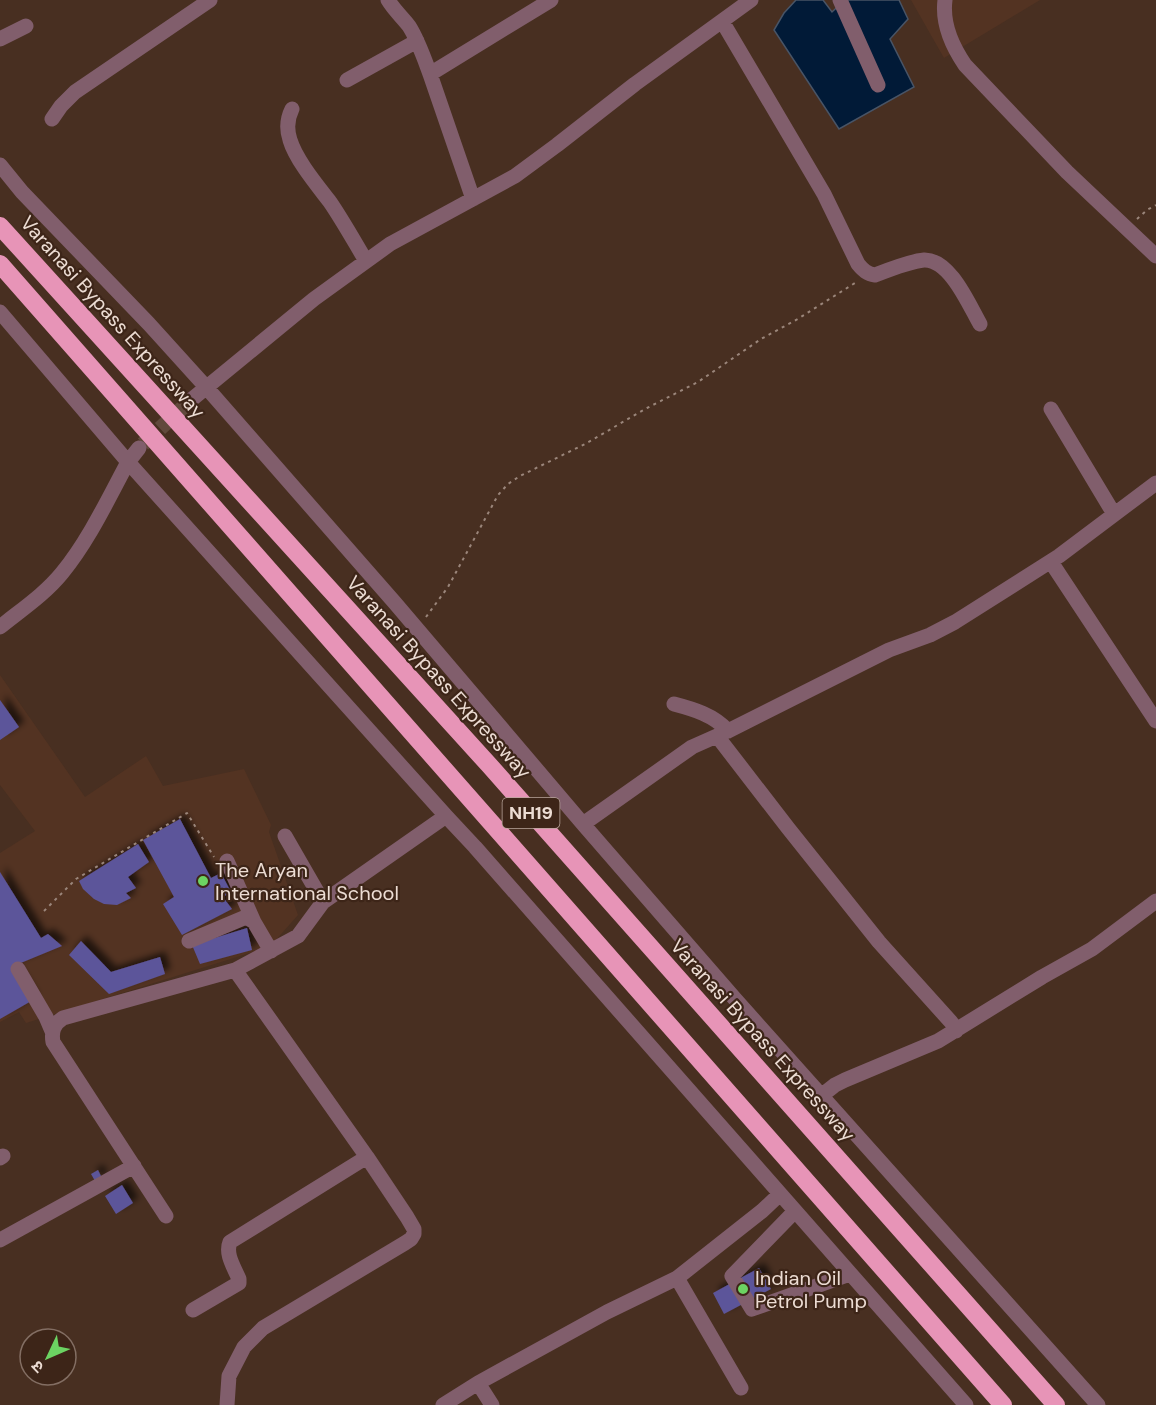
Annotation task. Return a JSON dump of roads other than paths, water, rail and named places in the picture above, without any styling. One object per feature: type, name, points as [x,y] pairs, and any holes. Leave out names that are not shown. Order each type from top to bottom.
[{"type":"highway","name":"Varanasi Bypass Expressway","points":[[0,226],[490,766],[1056,1405]]},
{"type":"highway","name":"NH19","points":[[0,264],[1003,1405]]},
{"type":"street","points":[[52,119],[75,92],[210,0]]},
{"type":"street","points":[[388,0],[417,41],[473,199]]},
{"type":"street","points":[[430,74],[551,0]]},
{"type":"street","points":[[191,399],[314,299],[366,261],[390,244],[514,176],[751,0]]},
{"type":"street","points":[[840,0],[878,85]]},
{"type":"street","points":[[945,0],[945,23],[965,65],[1067,172],[1156,256]]},
{"type":"street","points":[[722,21],[824,194],[858,264],[869,274],[875,275],[925,260],[937,264],[954,279],[980,324]]},
{"type":"street","points":[[0,39],[26,26]]},
{"type":"street","points":[[347,80],[417,41]]},
{"type":"street","points":[[292,109],[287,129],[290,142],[366,261]]},
{"type":"street","points":[[0,165],[22,192],[206,387],[416,627],[735,999],[1098,1405]]},
{"type":"street","points":[[0,312],[128,462],[475,847],[966,1405]]},
{"type":"street","points":[[1051,409],[1114,514]]},
{"type":"street","points":[[0,627],[42,593],[74,558],[128,462],[139,448]]},
{"type":"street","points":[[583,824],[692,747],[889,650],[930,635],[955,622],[1051,562],[1156,483]]},
{"type":"street","points":[[1051,562],[1156,721]]},
{"type":"street","points":[[674,704],[693,709],[715,719],[788,828],[879,942],[951,1022],[956,1031]]},
{"type":"street","points":[[52,1031],[57,1022],[63,1018],[235,970],[271,951],[298,936],[323,902],[446,816]]},
{"type":"street","points":[[285,836],[323,902]]},
{"type":"street","points":[[227,861],[254,922],[271,951]]},
{"type":"street","points":[[821,1096],[846,1080],[938,1041],[956,1031],[1065,963],[1092,949],[1156,901]]},
{"type":"street","points":[[189,941],[246,917],[254,922]]},
{"type":"street","points":[[18,969],[46,1017],[52,1031],[53,1042],[166,1216]]},
{"type":"street","points":[[227,1405],[229,1376],[243,1347],[263,1328],[405,1243],[414,1234],[408,1216],[235,970]]},
{"type":"street","points":[[193,1310],[239,1283],[227,1251],[230,1242],[367,1157]]},
{"type":"street","points":[[0,1240],[134,1166]]},
{"type":"street","points":[[443,1405],[478,1383],[607,1312],[677,1278],[780,1194]]},
{"type":"street","points":[[795,1211],[732,1276],[752,1309],[850,1274]]},
{"type":"street","points":[[677,1278],[741,1388]]},
{"type":"street","points":[[478,1383],[492,1405]]},
{"type":"water","points":[[796,0],[823,0],[832,12],[845,0],[899,0],[908,19],[890,39],[914,87],[839,129],[774,30],[784,13]]},
{"type":"tunnel","points":[[143,444],[191,400]]},
{"type":"place","name":"The Aryan International School","points":[[203,881]]},
{"type":"place","name":"Indian Oil Petrol Pump","points":[[743,1289]]}]
